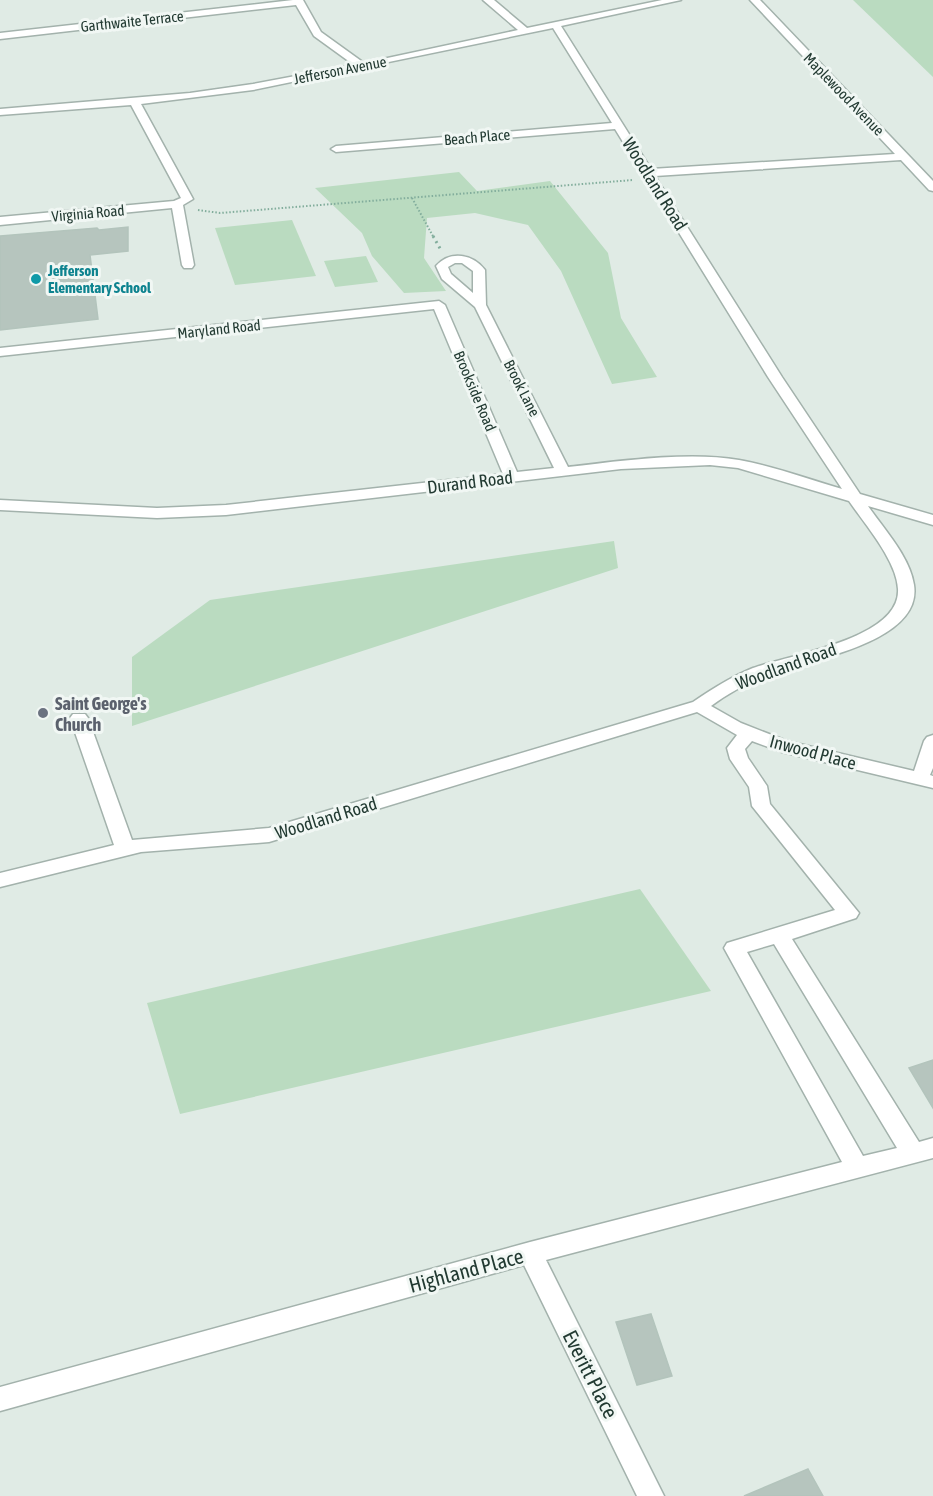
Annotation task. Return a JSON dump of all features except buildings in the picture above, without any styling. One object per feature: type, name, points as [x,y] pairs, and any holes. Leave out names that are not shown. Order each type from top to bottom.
[{"type":"street","points":[[489,0],[524,30]]},
{"type":"street","name":"Jefferson Avenue","points":[[0,112],[134,101],[241,88],[362,66],[524,30],[676,0]]},
{"type":"street","name":"Maplewood Avenue","points":[[755,0],[933,188]]},
{"type":"street","points":[[299,1],[317,34],[362,66]]},
{"type":"street","name":"Garthwaite Terrace","points":[[0,36],[299,1]]},
{"type":"street","name":"Woodland Road","points":[[0,880],[141,845],[269,835],[699,706],[721,690],[745,678],[860,640],[889,624],[899,612],[906,600],[903,575],[854,496],[644,176],[617,126],[555,24]]},
{"type":"street","points":[[134,101],[188,199],[177,204],[188,265]]},
{"type":"street","name":"Beach Place","points":[[336,149],[617,126]]},
{"type":"street","points":[[644,176],[904,157]]},
{"type":"street","name":"Virginia Road","points":[[0,221],[177,204]]},
{"type":"street","name":"Brook Lane","points":[[480,305],[479,270],[474,263],[458,258],[447,261],[442,266],[446,276],[480,305],[563,471]]},
{"type":"street","name":"Maryland Road","points":[[0,352],[439,305]]},
{"type":"street","name":"Brookside Road","points":[[439,305],[512,477]]},
{"type":"street","name":"Durand Road","points":[[0,505],[157,513],[226,510],[621,465],[710,461],[739,464],[933,520]]},
{"type":"street","name":"Inwood Place","points":[[699,706],[782,747],[927,781]]},
{"type":"street","points":[[79,718],[125,849]]},
{"type":"street","points":[[748,732],[736,748],[739,759],[758,786],[761,806],[849,913],[734,948],[857,1168]]},
{"type":"street","points":[[927,781],[933,741]]},
{"type":"street","points":[[779,935],[923,1151]]},
{"type":"street","name":"Highland Place","points":[[0,1399],[530,1253],[923,1151]]},
{"type":"street","name":"Everitt Place","points":[[530,1253],[651,1496]]},
{"type":"path","points":[[177,204],[220,213],[644,176]]},
{"type":"path","points":[[412,198],[447,261]]},
{"type":"green space","points":[[853,0],[933,0],[933,77]]},
{"type":"green space","points":[[459,172],[477,191],[550,181],[608,253],[621,318],[657,377],[612,384],[561,271],[528,225],[475,213],[427,218],[424,258],[446,291],[404,293],[372,256],[362,233],[315,188]]},
{"type":"green space","points":[[292,220],[316,276],[235,285],[215,228]]},
{"type":"green space","points":[[366,256],[378,282],[335,287],[324,261]]},
{"type":"green space","points":[[614,541],[618,568],[132,726],[132,657],[210,600]]},
{"type":"green space","points":[[640,889],[711,991],[180,1114],[147,1003]]},
{"type":"place","name":"Jefferson Elementary School","points":[[36,279]]},
{"type":"place","name":"Saint George's Church","points":[[43,713]]}]
